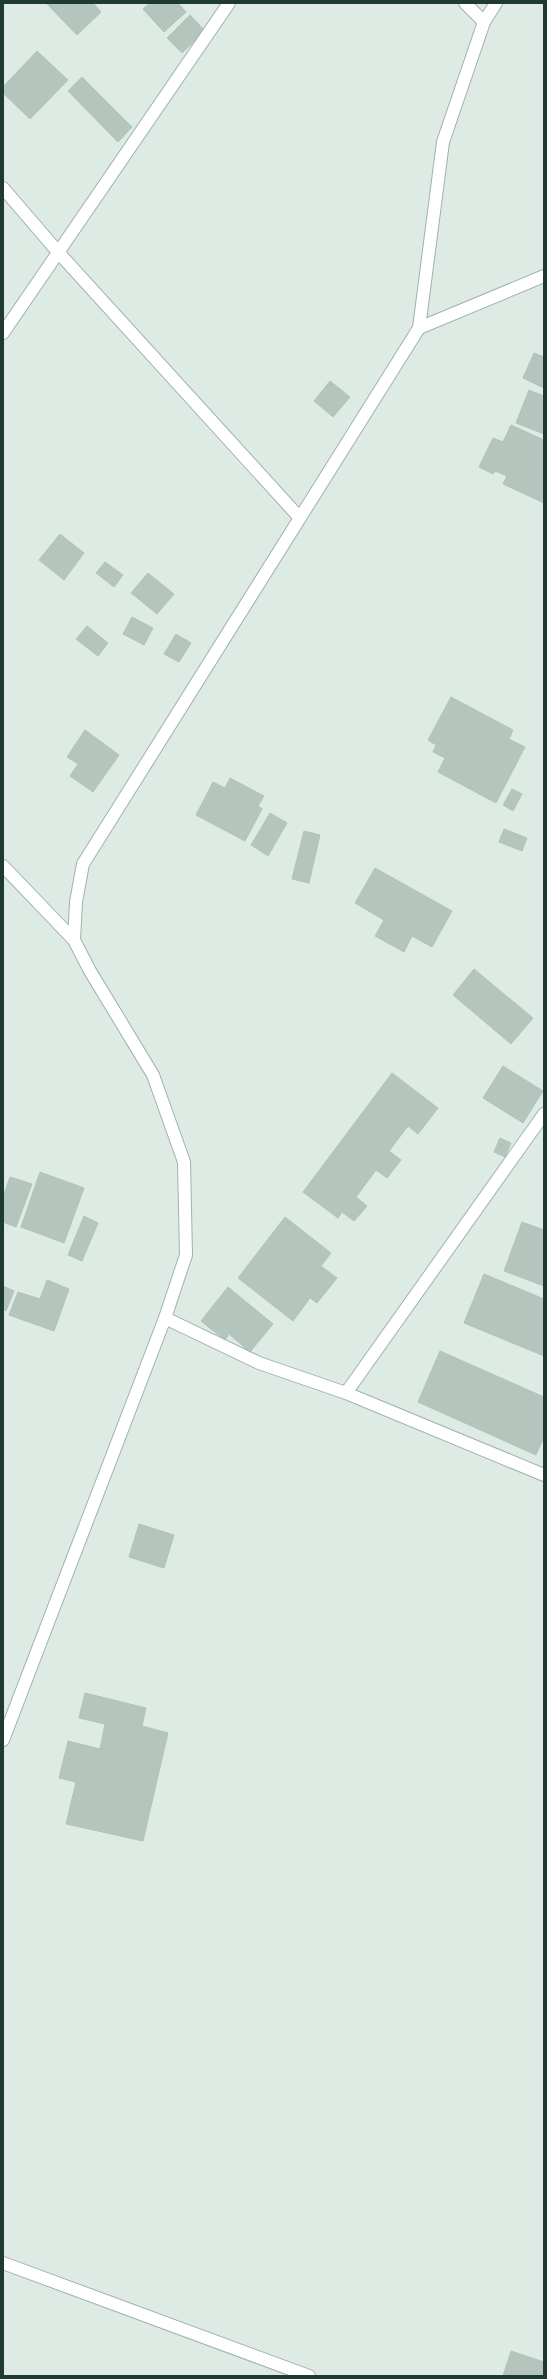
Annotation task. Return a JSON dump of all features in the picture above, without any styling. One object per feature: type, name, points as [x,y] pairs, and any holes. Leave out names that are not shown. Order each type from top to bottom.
[{"type":"street","points":[[3,333],[229,3]]},
{"type":"street","points":[[465,3],[484,22]]},
{"type":"street","points":[[74,940],[76,902],[83,864],[299,517],[419,328],[443,142],[484,22],[496,3]]},
{"type":"street","points":[[3,188],[58,252],[299,517]]},
{"type":"street","points":[[419,328],[544,276]]},
{"type":"street","points":[[3,866],[74,940],[90,972],[153,1075],[184,1162],[186,1255],[165,1318],[3,1740]]},
{"type":"street","points":[[346,1393],[544,1114]]},
{"type":"street","points":[[165,1318],[259,1363],[346,1393],[544,1475]]},
{"type":"street","points":[[3,2263],[310,2376]]},
{"type":"building","points":[[46,3],[93,3],[101,12],[77,35]]},
{"type":"building","points":[[150,3],[178,3],[186,12],[164,32],[143,9]]},
{"type":"building","points":[[190,15],[205,31],[182,53],[167,38]]},
{"type":"building","points":[[37,51],[68,80],[30,119],[3,93],[3,87]]},
{"type":"building","points":[[82,77],[132,127],[118,142],[68,91]]},
{"type":"building","points":[[534,353],[544,357],[544,388],[523,378]]},
{"type":"building","points":[[330,381],[350,397],[333,417],[314,401]]},
{"type":"building","points":[[529,390],[544,396],[544,434],[516,423]]},
{"type":"building","points":[[511,425],[544,440],[544,503],[503,484],[507,476],[495,471],[493,474],[479,467],[493,438],[503,442]],"holes":[[[529,456],[537,459],[527,480],[520,476]]]},
{"type":"building","points":[[529,456],[537,459],[527,480],[520,476]]},
{"type":"building","points":[[60,534],[84,553],[64,580],[39,560]]},
{"type":"building","points":[[105,562],[123,575],[114,587],[96,573]]},
{"type":"building","points":[[148,573],[174,594],[157,614],[131,593]]},
{"type":"building","points":[[132,617],[153,628],[144,645],[123,634]]},
{"type":"building","points":[[87,626],[108,643],[98,656],[76,639]]},
{"type":"building","points":[[176,634],[191,643],[179,662],[164,654]]},
{"type":"building","points":[[451,697],[513,730],[509,739],[525,747],[496,803],[438,772],[445,758],[433,752],[436,745],[428,740]]},
{"type":"building","points":[[85,730],[119,755],[93,792],[70,776],[78,764],[67,757]]},
{"type":"building","points":[[230,778],[264,796],[258,806],[262,809],[245,841],[196,815],[213,782],[225,788]]},
{"type":"building","points":[[512,789],[522,794],[513,811],[503,805]]},
{"type":"building","points":[[270,813],[287,823],[268,856],[251,845]]},
{"type":"building","points":[[504,829],[527,838],[522,851],[499,842]]},
{"type":"building","points":[[304,831],[320,835],[309,883],[292,879]]},
{"type":"building","points":[[375,868],[452,911],[432,947],[412,936],[404,952],[375,936],[384,920],[355,903]]},
{"type":"building","points":[[474,969],[533,1018],[511,1044],[453,995]]},
{"type":"building","points":[[503,1066],[543,1091],[523,1123],[483,1098]]},
{"type":"building","points":[[392,1073],[438,1108],[418,1134],[408,1126],[389,1151],[401,1160],[387,1178],[376,1170],[356,1197],[367,1206],[354,1221],[342,1212],[338,1218],[303,1192]]},
{"type":"building","points":[[500,1138],[511,1143],[505,1157],[494,1152]]},
{"type":"building","points":[[40,1172],[84,1188],[64,1243],[21,1227]]},
{"type":"building","points":[[10,1177],[32,1184],[16,1227],[3,1222],[3,1197]]},
{"type":"building","points":[[84,1216],[98,1223],[82,1261],[68,1255]]},
{"type":"building","points":[[285,1217],[331,1253],[321,1266],[337,1278],[317,1303],[310,1298],[293,1321],[238,1278]]},
{"type":"building","points":[[522,1222],[544,1230],[544,1286],[504,1271]]},
{"type":"building","points":[[484,1274],[544,1299],[544,1356],[464,1323]]},
{"type":"building","points":[[47,1280],[69,1289],[54,1331],[9,1315],[18,1292],[40,1299]]},
{"type":"building","points":[[3,1286],[14,1291],[6,1311],[3,1309]]},
{"type":"building","points":[[228,1287],[273,1324],[250,1352],[229,1334],[225,1340],[201,1321]]},
{"type":"building","points":[[440,1351],[544,1397],[544,1437],[536,1455],[418,1402]]},
{"type":"building","points":[[139,1524],[174,1535],[164,1568],[129,1557]]},
{"type":"building","points":[[85,1693],[146,1708],[142,1726],[168,1733],[143,1841],[66,1824],[76,1782],[59,1778],[68,1741],[100,1749],[105,1724],[79,1718]]},
{"type":"building","points":[[511,2351],[544,2362],[544,2376],[503,2376]]}]
